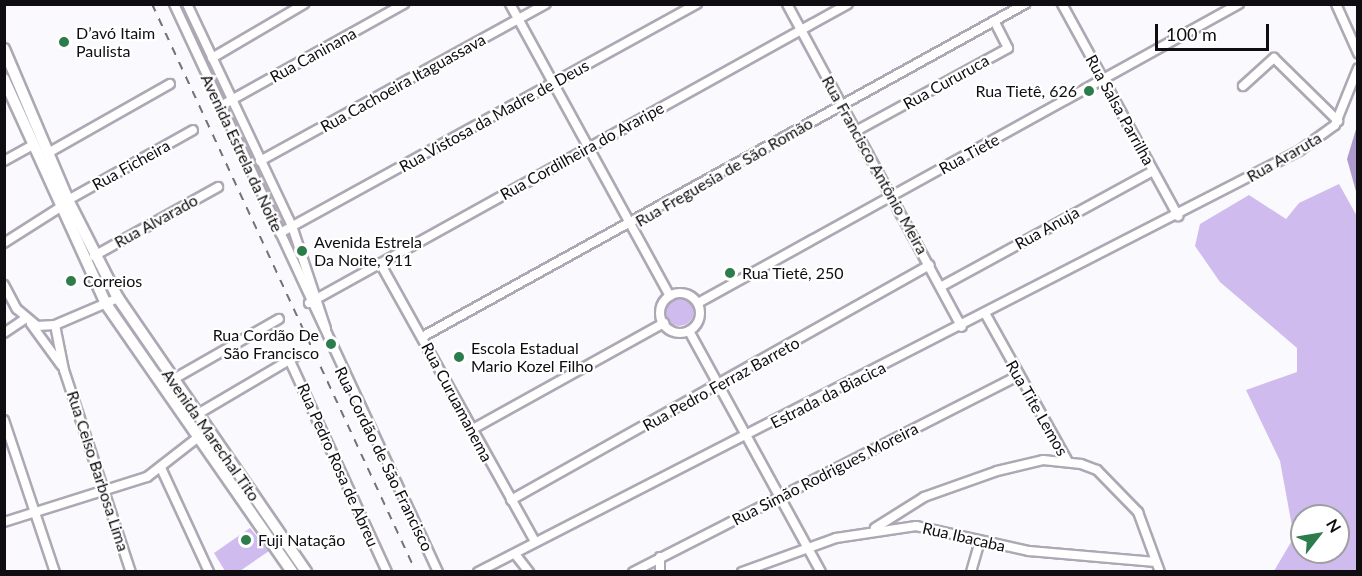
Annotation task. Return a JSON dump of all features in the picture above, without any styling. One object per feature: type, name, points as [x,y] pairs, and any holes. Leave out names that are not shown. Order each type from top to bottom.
[{"type":"main road","name":"Avenida Marechal Tito","points":[[4,49],[48,153],[64,204],[106,304],[292,572]]},
{"type":"main road","name":"Avenida Marechal Tito","points":[[4,79],[33,144],[64,204],[118,298],[196,415],[306,572]]},
{"type":"street","name":"Avenida Estrela da Noite","points":[[174,4],[313,301]]},
{"type":"street","points":[[179,16],[188,7],[200,4]]},
{"type":"street","points":[[212,58],[304,4]]},
{"type":"street","name":"Rua Caninana","points":[[220,106],[404,4]]},
{"type":"street","points":[[510,4],[670,296]]},
{"type":"street","name":"Rua Cachoeira Itaguassava","points":[[260,161],[546,4]]},
{"type":"street","name":"Rua Vistosa da Madre de Deus","points":[[280,233],[697,4]]},
{"type":"street","name":"Rua Francisco Antônio Meira","points":[[787,4],[942,286],[962,327]]},
{"type":"street","name":"Rua Cordilheira do Araripe","points":[[313,301],[848,4]]},
{"type":"street","name":"Rua Freguesia de São Romão","points":[[422,337],[631,225],[1025,4]]},
{"type":"street","name":"Rua Salsa Parrilha","points":[[1062,4],[1178,216]]},
{"type":"street","name":"Rua Tiete","points":[[698,303],[1239,4]]},
{"type":"street","points":[[1336,4],[1358,53]]},
{"type":"street","name":"Avenida Estrela da Noite","points":[[188,7],[292,226],[313,301]]},
{"type":"street","name":"Rua Cururuca","points":[[856,131],[1008,48],[994,21]]},
{"type":"street","points":[[1242,86],[1274,58],[1338,120]]},
{"type":"street","name":"Rua Araruta","points":[[1178,216],[1315,141],[1338,120],[1358,68]]},
{"type":"street","points":[[48,153],[170,84]]},
{"type":"street","name":"Rua Ficheira","points":[[4,243],[64,204],[193,130]]},
{"type":"street","points":[[4,161],[33,144]]},
{"type":"street","name":"Rua Anuja","points":[[942,286],[1153,171]]},
{"type":"street","name":"Rua Alvarado","points":[[94,256],[218,187]]},
{"type":"street","name":"Estrada da Biacica","points":[[478,572],[1178,216]]},
{"type":"street","name":"Rua Curuamanema","points":[[380,262],[471,430],[535,541]]},
{"type":"street","name":"Rua Pedro Ferraz Barreto","points":[[511,500],[720,385],[930,265]]},
{"type":"street","name":"Rua Celso Barbosa Lima","points":[[4,285],[64,370]]},
{"type":"street","points":[[688,295],[698,303],[698,322],[689,331],[678,333],[664,323],[661,311],[670,296],[688,295]]},
{"type":"street","points":[[4,333],[28,320],[56,325],[118,298]]},
{"type":"street","name":"Rua Cordão de São Francisco","points":[[313,301],[330,346],[438,572]]},
{"type":"street","name":"Rua Tite Lemos","points":[[986,315],[1017,376],[1068,462],[1097,470],[1138,512],[1160,572]]},
{"type":"street","points":[[172,380],[279,318]]},
{"type":"street","points":[[471,430],[664,323]]},
{"type":"street","name":"Rua Celso Barbosa Lima","points":[[56,325],[64,370],[131,572]]},
{"type":"street","points":[[689,331],[749,435],[821,572]]},
{"type":"street","name":"Rua Pedro Rosa de Abreu","points":[[196,415],[293,357],[387,572]]},
{"type":"street","name":"Rua Simão Rodrigues Moreira","points":[[633,572],[1017,376]]},
{"type":"street","points":[[4,420],[55,572]]},
{"type":"street","points":[[4,522],[161,468],[207,431]]},
{"type":"street","points":[[874,528],[924,497],[997,471],[1043,460],[1068,462]]},
{"type":"street","points":[[161,468],[209,572]]},
{"type":"street","points":[[897,513],[899,527]]},
{"type":"street","name":"Rua Ibacaba","points":[[742,572],[874,528],[899,527],[980,541],[1156,562]]},
{"type":"street","points":[[971,572],[980,541]]},
{"type":"street","points":[[515,554],[529,572]]},
{"type":"street","points":[[660,557],[660,572]]},
{"type":"shaded area","points":[[1357,126],[1357,195],[1347,159]]},
{"type":"shaded area","points":[[1339,184],[1358,218],[1357,571],[1274,571],[1290,544],[1290,564],[1350,564],[1350,504],[1290,504],[1290,515],[1280,461],[1246,390],[1297,372],[1297,348],[1220,282],[1195,246],[1200,224],[1249,195],[1286,219],[1299,203]]},
{"type":"shaded area","points":[[679,296],[689,301],[694,311],[689,321],[679,326],[669,321],[664,311],[669,301]]},
{"type":"shaded area","name":"Fuji Natação","points":[[250,528],[269,551],[240,571],[225,571],[214,553]]},
{"type":"railway","points":[[152,4],[416,572]]},
{"type":"place","name":"D’avó Itaim Paulista","points":[[64,42]]},
{"type":"place","name":"Rua Tietê, 626","points":[[1089,91]]},
{"type":"place","name":"Avenida Estrela Da Noite, 911","points":[[302,251]]},
{"type":"place","name":"Rua Tietê, 250","points":[[730,273]]},
{"type":"place","name":"Correios","points":[[71,281]]},
{"type":"place","name":"Rua Cordão De São Francisco","points":[[331,344]]},
{"type":"place","name":"Escola Estadual Mario Kozel Filho","points":[[459,357]]},
{"type":"place","name":"Fuji Natação","points":[[246,540]]}]
